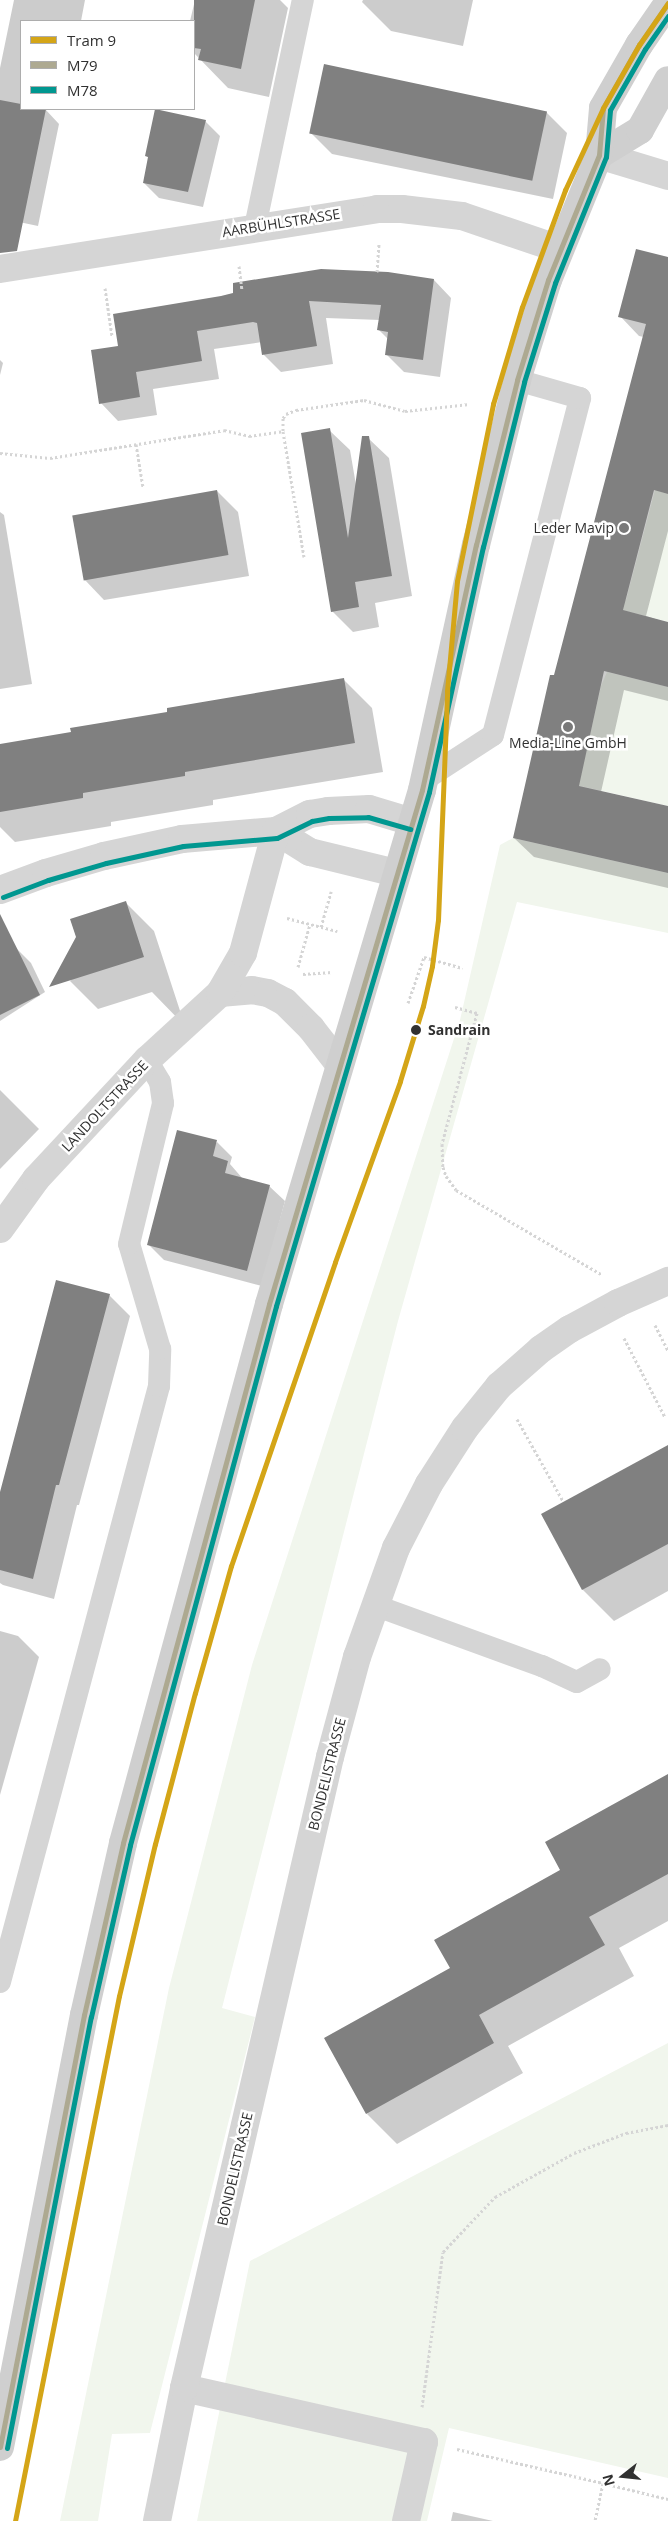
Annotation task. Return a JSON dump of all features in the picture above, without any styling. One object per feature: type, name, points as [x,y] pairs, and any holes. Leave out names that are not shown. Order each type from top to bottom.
[{"type":"main road","points":[[0,2446],[84,2015],[123,1843],[269,1304],[424,780],[476,545],[517,380],[559,249],[599,155],[604,108],[640,45],[668,3]]},
{"type":"main road","points":[[599,155],[640,130],[668,80]]},
{"type":"street","points":[[599,155],[668,176]]},
{"type":"street","name":"AARBÜHLSTRASSE","points":[[0,269],[350,212],[402,208],[474,219],[559,249]]},
{"type":"street","points":[[0,890],[46,873],[104,856],[182,839],[276,831],[310,814],[328,811],[369,809],[412,822]]},
{"type":"street","points":[[276,831],[310,852],[396,873]]},
{"type":"street","name":"LANDOLTSTRASSE","points":[[0,1228],[36,1179],[147,1060],[220,993],[244,953],[276,831]]},
{"type":"street","points":[[220,993],[252,990],[268,993],[285,1002],[311,1028],[339,1064]]},
{"type":"street","name":"BONDELISTRASSE","points":[[157,2521],[184,2388],[330,1757],[374,1605],[396,1548],[429,1484],[465,1428],[499,1386],[541,1349],[613,1305],[668,1281]]},
{"type":"street","points":[[184,2388],[424,2442],[406,2521]]},
{"type":"lane","points":[[255,227],[303,0]]},
{"type":"lane","points":[[424,780],[493,735],[580,398],[517,380]]},
{"type":"lane","points":[[0,1982],[159,1386],[160,1349],[129,1244],[163,1103],[160,1082],[147,1060]]},
{"type":"lane","points":[[374,1605],[542,1666],[577,1682],[600,1669]]},
{"type":"path","points":[[100,253],[112,336]]},
{"type":"path","points":[[304,557],[283,431],[283,418],[291,411],[364,400],[405,411],[470,404]]},
{"type":"path","points":[[0,453],[50,458],[224,430],[249,436],[283,431]]},
{"type":"path","points":[[136,444],[143,487]]},
{"type":"path","points":[[322,927],[332,890]]},
{"type":"path","points":[[282,917],[338,931]]},
{"type":"path","points":[[298,967],[310,924]]},
{"type":"path","points":[[408,1003],[424,957],[462,968]]},
{"type":"path","points":[[455,1007],[476,1014],[442,1144],[442,1167],[446,1176],[456,1190],[603,1275],[613,1305],[665,1417]]},
{"type":"path","points":[[499,1386],[563,1501]]},
{"type":"path","points":[[668,2125],[626,2133],[574,2154],[495,2196],[443,2252],[420,2419],[424,2442],[668,2499]]},
{"type":"path","points":[[595,2521],[604,2483]]},
{"type":"shaded area","points":[[655,490],[668,494],[668,622],[600,604],[626,600]]},
{"type":"shaded area","points":[[607,672],[668,687],[668,806],[554,780],[580,779],[601,686]]},
{"type":"shaded area","points":[[513,838],[668,873],[668,933],[517,902],[398,1321],[222,2008],[255,2017],[150,2433],[112,2434],[98,2521],[60,2521],[169,1988],[252,1665],[460,1020],[500,845]]},
{"type":"shaded area","points":[[668,2043],[668,2478],[449,2428],[427,2521],[197,2521],[250,2261]]},
{"type":"building","points":[[194,0],[255,0],[241,69],[198,60],[201,49],[195,48]]},
{"type":"building","points":[[324,64],[547,111],[532,181],[309,133]]},
{"type":"building","points":[[0,100],[20,104],[20,110],[46,110],[17,251],[0,253]]},
{"type":"building","points":[[155,110],[206,120],[188,192],[143,183],[148,157],[145,156]]},
{"type":"building","points":[[636,249],[668,257],[668,494],[654,490],[623,610],[668,622],[668,687],[604,671],[579,786],[668,806],[668,873],[513,838],[550,675],[554,675],[646,324],[618,317]]},
{"type":"building","points":[[321,269],[388,272],[434,279],[423,360],[385,355],[388,332],[377,330],[381,305],[309,301],[317,346],[262,355],[257,323],[253,322],[197,331],[202,361],[136,372],[140,397],[99,404],[91,350],[118,346],[113,314],[221,296],[233,293],[233,283]]},
{"type":"building","points":[[330,428],[348,538],[362,436],[369,436],[392,576],[355,582],[359,607],[331,612],[301,433]]},
{"type":"building","points":[[217,490],[228,555],[84,581],[72,516]]},
{"type":"building","points":[[344,678],[355,743],[185,772],[185,776],[83,793],[83,798],[0,812],[0,744],[71,732],[70,728],[167,712],[167,708]]},
{"type":"building","points":[[126,901],[144,957],[49,987],[76,937],[70,919]]},
{"type":"building","points":[[0,914],[40,995],[0,1015]]},
{"type":"building","points":[[177,1130],[217,1140],[213,1156],[228,1161],[225,1173],[270,1185],[247,1271],[147,1245]]},
{"type":"building","points":[[56,1280],[110,1294],[59,1485],[56,1485],[33,1579],[0,1570],[0,1492]]},
{"type":"building","points":[[668,1445],[668,1544],[582,1590],[541,1514]]},
{"type":"building","points":[[668,1774],[668,1874],[589,1917],[605,1945],[479,2015],[494,2043],[366,2114],[324,2038],[450,1968],[434,1940],[560,1870],[545,1842]]},
{"type":"tram line","name":"9","points":[[15,2521],[119,1996],[155,1844],[195,1693],[231,1566],[335,1262],[400,1081],[423,1006],[432,966],[438,920],[447,691],[457,581],[493,404],[522,307],[565,190],[603,108],[639,45],[668,3]]},
{"type":"transit line","name":"M79","points":[[0,2447],[84,2015],[123,1843],[269,1304],[422,790],[476,545],[517,380],[548,280],[599,155],[603,108],[639,45],[668,3]]},
{"type":"transit line","name":"M78","points":[[7,2448],[91,2017],[130,1845],[276,1306],[429,792],[483,547],[524,382],[555,283],[606,157],[610,110],[645,49],[668,16]]},
{"type":"transit line","name":"M78","points":[[3,897],[48,880],[106,863],[183,846],[277,838],[312,821],[329,818],[368,817],[410,829]]},
{"type":"place","name":"Leder Mavip","points":[[624,528]]},
{"type":"place","name":"Media-Line GmbH","points":[[568,727]]},
{"type":"place","name":"Sandrain","points":[[416,1030]]}]
